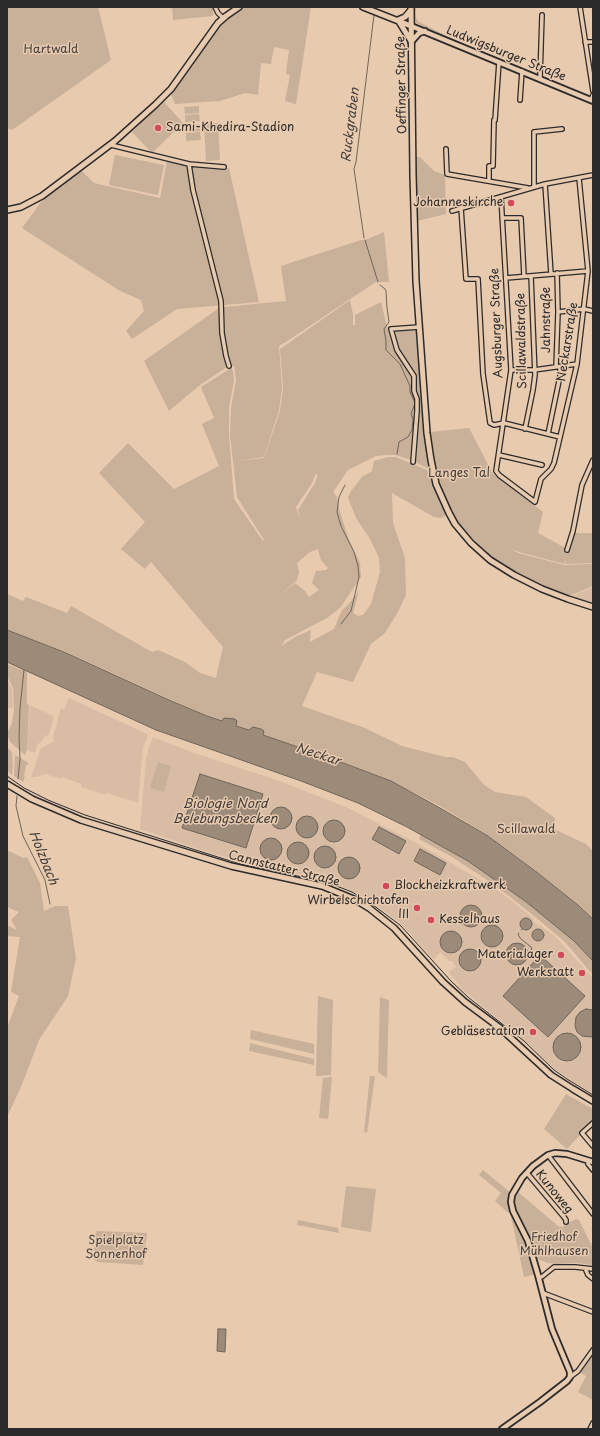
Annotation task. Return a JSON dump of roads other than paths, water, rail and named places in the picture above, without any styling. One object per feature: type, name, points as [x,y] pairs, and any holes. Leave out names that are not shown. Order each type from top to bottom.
[{"type":"main road","points":[[7,210],[21,207],[42,196],[111,145],[171,88],[214,28],[223,18],[239,7]]},
{"type":"main road","points":[[363,7],[411,26]]},
{"type":"main road","points":[[398,20],[405,17],[411,9]]},
{"type":"main road","name":"Oeffinger Straße","points":[[411,9],[413,175],[419,327],[430,460],[436,484],[448,513],[471,543],[490,560],[514,575],[542,589],[593,607]]},
{"type":"main road","points":[[398,20],[411,42]]},
{"type":"main road","name":"Cannstatter Straße","points":[[7,784],[32,799],[81,820],[232,866],[322,886],[356,900],[394,928],[443,982],[465,1002],[515,1041],[551,1075],[593,1101]]},
{"type":"street","points":[[215,7],[223,18]]},
{"type":"street","points":[[580,7],[593,91]]},
{"type":"street","points":[[540,78],[542,15]]},
{"type":"street","name":"Ludwigsburger Straße","points":[[411,26],[592,99]]},
{"type":"street","points":[[411,42],[419,33],[424,31]]},
{"type":"street","points":[[585,42],[593,42]]},
{"type":"street","points":[[489,181],[490,166],[493,166],[499,62]]},
{"type":"street","points":[[520,100],[522,71]]},
{"type":"street","points":[[532,188],[534,132],[562,129]]},
{"type":"street","points":[[111,145],[189,164],[224,167]]},
{"type":"street","points":[[446,150],[447,174],[532,188]]},
{"type":"street","points":[[189,164],[193,190],[221,301],[222,333],[229,366]]},
{"type":"street","points":[[452,211],[545,184],[593,175]]},
{"type":"street","name":"Neckarstraße","points":[[534,502],[541,479],[551,469],[554,463],[577,364],[588,271],[579,178]]},
{"type":"street","points":[[545,184],[551,274]]},
{"type":"street","name":"Augsburger Straße","points":[[501,197],[511,370],[497,468],[498,474],[534,502]]},
{"type":"street","points":[[461,208],[466,279],[478,279],[483,374],[490,423],[494,425],[504,424],[560,437]]},
{"type":"street","points":[[502,218],[521,218],[524,276]]},
{"type":"street","points":[[506,278],[588,271]]},
{"type":"street","name":"Jahnstraße","points":[[548,434],[560,376],[558,367],[556,273]]},
{"type":"street","name":"Scillawaldstraße","points":[[525,429],[533,390],[534,370],[531,276]]},
{"type":"street","points":[[558,312],[584,309],[593,311]]},
{"type":"street","points":[[413,462],[418,411],[414,376],[397,350],[391,329],[419,327]]},
{"type":"street","points":[[511,370],[534,370],[577,364]]},
{"type":"street","points":[[499,455],[542,465]]},
{"type":"street","points":[[567,550],[573,531],[582,485],[593,460]]},
{"type":"street","points":[[593,1122],[582,1134],[593,1146]]},
{"type":"street","points":[[570,1377],[568,1365],[552,1328],[528,1242],[511,1207],[512,1195],[526,1173],[533,1166],[548,1155],[554,1153],[568,1154],[590,1161],[588,1164],[593,1170]]},
{"type":"street","points":[[548,1155],[593,1214]]},
{"type":"street","name":"Kunoweg","points":[[526,1173],[564,1217],[566,1222]]},
{"type":"street","points":[[539,1278],[554,1267],[575,1267],[593,1270]]},
{"type":"street","points":[[585,1268],[588,1275],[593,1279]]},
{"type":"street","points":[[543,1293],[593,1312]]},
{"type":"street","points":[[502,1429],[540,1402],[578,1371],[593,1350]]},
{"type":"street","points":[[590,1429],[593,1423]]},
{"type":"water","name":"Neckar","points":[[7,630],[64,652],[207,716],[222,721],[224,718],[235,719],[237,721],[236,726],[249,730],[253,727],[261,729],[264,731],[263,735],[391,781],[440,808],[488,836],[538,873],[593,919],[593,961],[574,941],[525,901],[468,861],[407,827],[358,803],[301,781],[156,730],[7,662]]},
{"type":"water","name":"Biologie Nord Belebungsbecken","points":[[200,774],[263,794],[246,848],[182,828]]},
{"type":"water","points":[[281,807],[285,808],[291,814],[291,822],[285,828],[281,829],[277,828],[271,822],[270,818],[271,814],[277,808]]},
{"type":"water","points":[[307,816],[315,819],[318,827],[315,835],[307,838],[299,835],[296,827],[299,819]]},
{"type":"water","points":[[334,820],[342,823],[345,831],[342,839],[334,842],[326,839],[323,831],[326,823]]},
{"type":"water","points":[[379,827],[406,841],[399,854],[372,839]]},
{"type":"water","points":[[271,838],[275,839],[281,845],[281,853],[275,859],[271,860],[267,859],[261,853],[260,849],[261,845],[267,839]]},
{"type":"water","points":[[298,842],[306,845],[309,853],[306,861],[298,864],[290,861],[287,853],[290,845]]},
{"type":"water","points":[[325,846],[333,849],[336,857],[333,865],[325,868],[317,865],[314,857],[317,849]]},
{"type":"water","points":[[420,849],[446,863],[440,875],[414,861]]},
{"type":"water","points":[[349,857],[357,860],[360,868],[357,876],[349,879],[341,876],[338,868],[341,860]]},
{"type":"water","points":[[471,905],[479,908],[482,916],[479,924],[471,927],[463,924],[460,916],[463,908]]},
{"type":"water","points":[[524,918],[528,918],[532,924],[528,930],[524,930],[520,926],[520,922]]},
{"type":"water","points":[[492,925],[500,928],[503,936],[500,944],[492,947],[484,944],[481,936],[484,928]]},
{"type":"water","points":[[536,929],[540,929],[544,935],[540,941],[536,941],[532,937],[532,933]]},
{"type":"water","points":[[451,931],[459,934],[462,942],[459,950],[451,953],[443,950],[440,942],[443,934]]},
{"type":"water","points":[[517,943],[525,946],[528,954],[525,962],[517,965],[509,962],[506,954],[509,946]]},
{"type":"water","points":[[470,949],[478,952],[481,960],[478,968],[470,971],[462,968],[459,960],[462,952]]},
{"type":"water","points":[[540,955],[585,996],[548,1037],[503,996]]},
{"type":"water","points":[[586,1009],[593,1010],[593,1036],[591,1037],[582,1036],[577,1032],[575,1026],[576,1017],[580,1012]]},
{"type":"water","points":[[567,1033],[577,1037],[581,1047],[577,1057],[567,1061],[557,1057],[553,1047],[557,1037]]},
{"type":"water","points":[[218,1329],[226,1329],[225,1352],[217,1351]]},
{"type":"waterway","name":"Ruckgraben","points":[[364,238],[354,169],[374,15]]},
{"type":"waterway","name":"Ruckgraben","points":[[365,240],[378,282]]},
{"type":"waterway","name":"Ruckgraben","points":[[380,285],[386,291],[389,322],[384,329],[386,350],[400,364],[410,386],[410,392],[415,403],[411,414],[413,419],[412,430],[408,437],[399,442],[397,454]]},
{"type":"waterway","name":"Ruckgraben","points":[[341,624],[351,611],[359,577],[354,552],[341,526],[337,512],[339,497],[345,485]]},
{"type":"waterway","name":"Holzbach","points":[[18,779],[20,759],[20,708],[24,670]]},
{"type":"waterway","name":"Holzbach","points":[[17,796],[16,806],[23,836],[45,880],[50,904]]},
{"type":"waterway","points":[[519,933],[520,938],[531,947],[532,949],[530,951]]},
{"type":"tram line","points":[[7,776],[24,788],[48,800],[85,815],[240,864],[312,879],[352,892],[369,902],[400,925],[451,981],[469,998],[524,1041],[554,1070],[593,1095]]},
{"type":"place","name":"Sami-Khedira-Stadion","points":[[158,128]]},
{"type":"place","name":"Johanneskirche","points":[[511,203]]},
{"type":"place","name":"Blockheizkraftwerk","points":[[386,886]]},
{"type":"place","name":"Wirbelschichtofen III","points":[[417,908]]},
{"type":"place","name":"Kesselhaus","points":[[431,920]]},
{"type":"place","name":"Materialager","points":[[561,955]]},
{"type":"place","name":"Werkstatt","points":[[582,973]]},
{"type":"place","name":"Gebläsestation","points":[[533,1032]]},
{"type":"park label","name":"Hartwald","points":[[51,50]]},
{"type":"park label","name":"Langes Tal","points":[[459,474]]},
{"type":"park label","name":"Scillawald","points":[[526,830]]},
{"type":"park label","name":"Friedhof Mühlhausen","points":[[554,1245]]},
{"type":"park label","name":"Spielplatz Sonnenhof","points":[[116,1248]]}]
